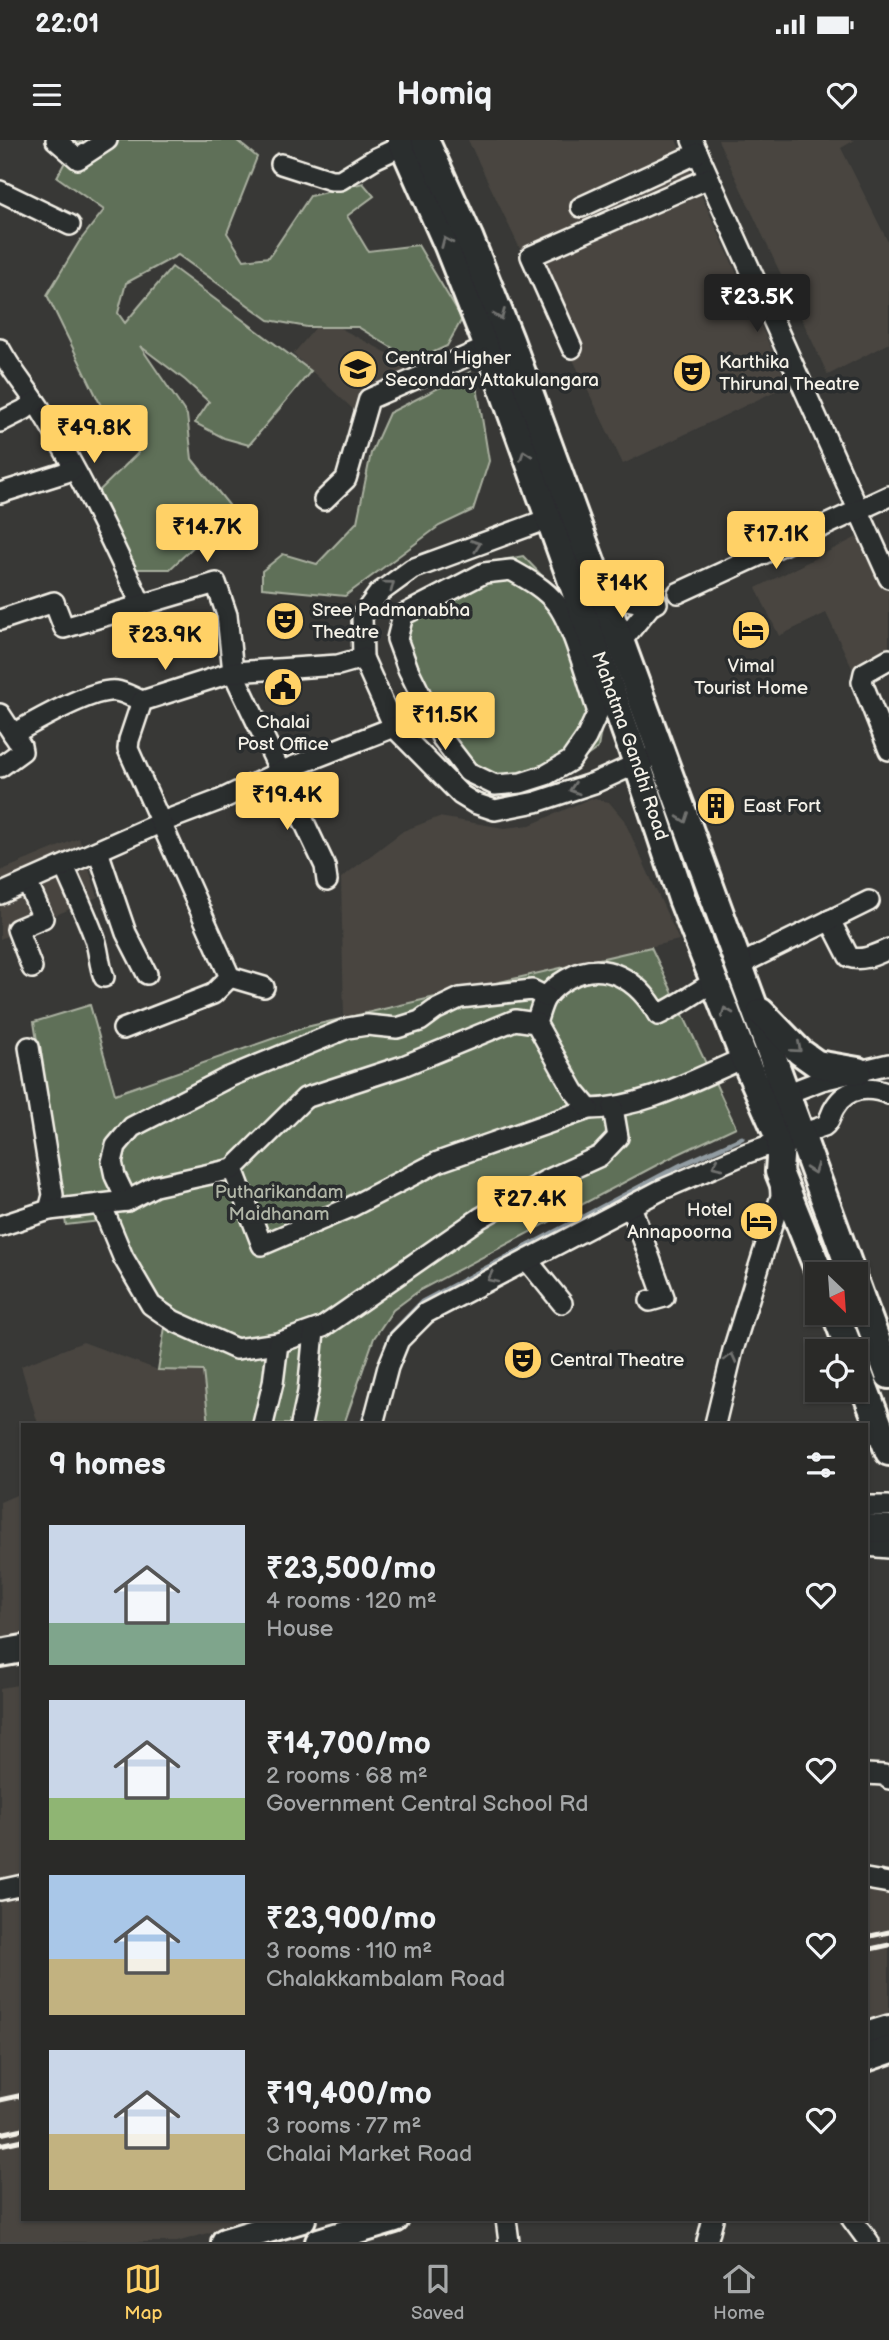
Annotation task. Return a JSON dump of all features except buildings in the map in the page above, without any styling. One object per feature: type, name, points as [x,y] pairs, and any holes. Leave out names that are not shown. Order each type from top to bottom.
[{"type":"main road","name":"Mahatma Gandhi Road","points":[[410,142],[488,348],[560,515],[602,595],[620,643],[682,899],[744,1058],[774,1098]]},
{"type":"main road","name":"Mahatma Gandhi Road","points":[[410,142],[484,276],[560,515],[649,758],[751,1000],[774,1098],[847,1262]]},
{"type":"main road","points":[[751,1000],[788,1040],[817,1063],[858,1072]]},
{"type":"main road","name":"Mahatma Gandhi Road","points":[[791,1138],[779,1172],[815,1262]]},
{"type":"main road","points":[[868,1317],[889,1375]]},
{"type":"main road","points":[[868,1397],[889,1452]]},
{"type":"main road","points":[[868,1528],[889,1529]]},
{"type":"main road","points":[[0,1653],[21,1649]]},
{"type":"main road","points":[[0,1668],[21,1664]]},
{"type":"main road","points":[[868,2035],[889,2029]]},
{"type":"main road","points":[[868,2057],[889,2050]]},
{"type":"main road","points":[[225,2242],[262,2237],[298,2221]]},
{"type":"main road","points":[[319,2242],[388,2221]]},
{"type":"street","points":[[56,140],[78,159],[107,140]]},
{"type":"street","points":[[281,164],[331,180],[340,180],[376,158],[410,142]]},
{"type":"street","points":[[581,207],[695,147],[889,578]]},
{"type":"street","points":[[572,348],[531,256],[709,178]]},
{"type":"street","points":[[0,191],[70,225]]},
{"type":"street","points":[[324,499],[346,479],[369,399],[488,348]]},
{"type":"street","points":[[0,349],[12,372],[35,402],[99,512],[141,604]]},
{"type":"street","points":[[0,422],[35,402]]},
{"type":"street","points":[[0,493],[73,470]]},
{"type":"street","points":[[678,593],[889,496]]},
{"type":"street","points":[[560,515],[412,569],[379,593],[362,616],[363,658],[394,727],[461,795],[474,803],[495,810],[536,802],[583,787],[649,758]]},
{"type":"street","points":[[511,570],[535,584],[556,603],[568,628],[598,712],[586,738],[570,761],[546,775],[521,783],[495,785],[468,772],[442,738],[425,708],[397,639],[403,615],[484,573],[511,570]]},
{"type":"street","points":[[0,620],[54,602],[64,628],[216,583],[227,615],[233,672],[324,866],[327,881]]},
{"type":"street","points":[[602,595],[654,604],[620,643]]},
{"type":"street","points":[[13,734],[97,692],[116,691],[142,701],[233,672],[338,665],[363,658]]},
{"type":"street","points":[[889,659],[864,673],[862,682],[889,750]]},
{"type":"street","points":[[142,701],[128,749],[230,977],[264,987]]},
{"type":"street","points":[[0,714],[22,751],[0,767]]},
{"type":"street","points":[[0,894],[279,772],[394,727]]},
{"type":"street","points":[[495,785],[495,810]]},
{"type":"street","points":[[98,851],[126,933],[147,974]]},
{"type":"street","points":[[64,866],[94,936],[104,976]]},
{"type":"street","points":[[27,882],[43,918],[17,929],[32,968]]},
{"type":"street","points":[[737,966],[869,901]]},
{"type":"street","points":[[830,920],[849,957],[862,958],[889,949]]},
{"type":"street","points":[[589,1109],[573,1091],[536,1023],[546,997],[560,983],[578,973],[597,969],[617,973],[634,985],[658,1015],[714,982]]},
{"type":"street","points":[[123,1029],[213,994],[230,977]]},
{"type":"street","points":[[127,1201],[112,1162],[116,1146],[132,1127],[229,1077],[348,1028],[367,1025],[397,1028],[420,1021],[460,998],[532,990],[546,997]]},
{"type":"street","points":[[0,1226],[49,1210],[127,1201],[155,1186],[233,1169],[306,1098],[403,1066],[515,1020],[536,1023]]},
{"type":"street","points":[[29,1046],[53,1195],[49,1210]]},
{"type":"street","points":[[233,1169],[262,1245],[351,1207],[438,1162],[589,1109],[612,1108],[712,1074],[744,1058]]},
{"type":"street","points":[[774,1098],[822,1080],[889,1064]]},
{"type":"street","points":[[373,1423],[388,1367],[399,1340],[426,1313],[631,1206],[747,1153],[824,1126],[829,1122],[832,1110],[841,1097],[858,1089],[872,1089],[889,1094]]},
{"type":"street","points":[[101,1205],[123,1257],[151,1305],[174,1321],[236,1349],[278,1343],[314,1331],[368,1297],[387,1281],[480,1218],[545,1181],[600,1156],[618,1137],[612,1108]]},
{"type":"street","points":[[715,1423],[733,1350],[781,1196],[779,1172]]},
{"type":"street","points":[[631,1206],[664,1297],[650,1301]]},
{"type":"street","points":[[527,1260],[562,1303]]},
{"type":"street","points":[[301,1423],[308,1392],[314,1331]]},
{"type":"street","points":[[263,1423],[273,1383],[278,1343]]},
{"type":"street","points":[[868,1506],[889,1506]]},
{"type":"street","points":[[868,1546],[889,1548]]},
{"type":"street","points":[[868,1774],[884,1775],[889,1779]]},
{"type":"street","points":[[868,1879],[889,1883]]},
{"type":"street","points":[[0,1890],[21,1885]]},
{"type":"street","points":[[506,2221],[509,2242]]},
{"type":"street","points":[[707,2242],[712,2221]]},
{"type":"street","points":[[853,2221],[869,2242]]},
{"type":"shaded area","points":[[468,140],[676,140],[788,385],[623,464]]},
{"type":"shaded area","points":[[718,140],[855,140],[841,148],[889,244],[889,343],[828,375]]},
{"type":"shaded area","name":"Central Higher Secondary Attakulangara","points":[[323,319],[410,365],[404,374],[369,387],[355,411],[293,354]]},
{"type":"shaded area","points":[[865,533],[889,585],[889,655],[854,672],[826,613],[779,636],[756,588]]},
{"type":"shaded area","points":[[591,798],[609,802],[624,820],[679,940],[344,1018],[341,878],[403,831],[439,817],[504,828],[530,825]]},
{"type":"shaded area","points":[[79,838],[98,897],[0,939],[0,871]]},
{"type":"shaded area","points":[[83,1342],[158,1370],[203,1370],[209,1423],[38,1423],[21,1366]]},
{"type":"shaded area","points":[[21,1493],[21,1641],[1,1645],[0,1502]]},
{"type":"shaded area","points":[[21,1684],[21,2221],[249,2221],[177,2242],[0,2242],[0,1688]]},
{"type":"shaded area","points":[[868,1886],[889,1891],[889,2014],[868,2020]]},
{"type":"green space","points":[[99,140],[236,140],[257,157],[227,233],[244,260],[269,257],[310,196],[363,183],[374,196],[347,216],[368,251],[418,245],[462,319],[447,346],[414,361],[358,327],[307,327],[269,320],[178,255],[126,283],[118,313],[125,323],[172,267],[311,371],[249,445],[224,438],[195,423],[209,402],[140,346],[187,415],[192,459],[229,505],[208,533],[170,569],[135,569],[99,491],[138,453],[126,427],[106,416],[47,295],[79,242],[104,210],[57,177],[75,143]]},
{"type":"green space","points":[[470,372],[478,393],[489,461],[473,510],[439,526],[345,596],[262,588],[262,571],[283,554],[317,564],[357,522],[371,453],[389,413]]},
{"type":"green space","points":[[523,556],[553,587],[600,706],[601,730],[598,748],[570,768],[471,780],[428,732],[400,663],[391,611],[476,565]]},
{"type":"green space","name":"Putharikandam Maidhanam","points":[[651,947],[736,1127],[672,1157],[420,1290],[393,1310],[374,1338],[344,1423],[209,1423],[203,1371],[158,1370],[166,1321],[109,1220],[66,1225],[34,1022],[90,1005],[115,1094],[306,1027]]},
{"type":"waterway","points":[[163,1099],[184,1090]]},
{"type":"waterway","points":[[387,1345],[390,1335],[422,1302],[681,1165],[742,1138]]},
{"type":"waterway","points":[[362,1423],[368,1407]]},
{"type":"railway","points":[[868,1937],[889,1932]]},
{"type":"railway","points":[[868,1950],[889,1945]]},
{"type":"railway","points":[[0,2100],[21,2095]]},
{"type":"railway","points":[[0,2134],[21,2129]]},
{"type":"railway","points":[[0,2145],[21,2140]]},
{"type":"place","name":"Central Higher Secondary Attakulangara","points":[[358,369]]},
{"type":"place","name":"Karthika Thirunal Theatre","points":[[692,373]]},
{"type":"place","name":"Sree Padmanabha Theatre","points":[[285,621]]},
{"type":"place","name":"Vimal Tourist Home","points":[[751,630]]},
{"type":"place","name":"Chalai Post Office","points":[[283,687]]},
{"type":"place","name":"East Fort","points":[[716,806]]},
{"type":"place","name":"Hotel Annapoorna","points":[[759,1221]]},
{"type":"place","name":"Central Theatre","points":[[523,1360]]}]
